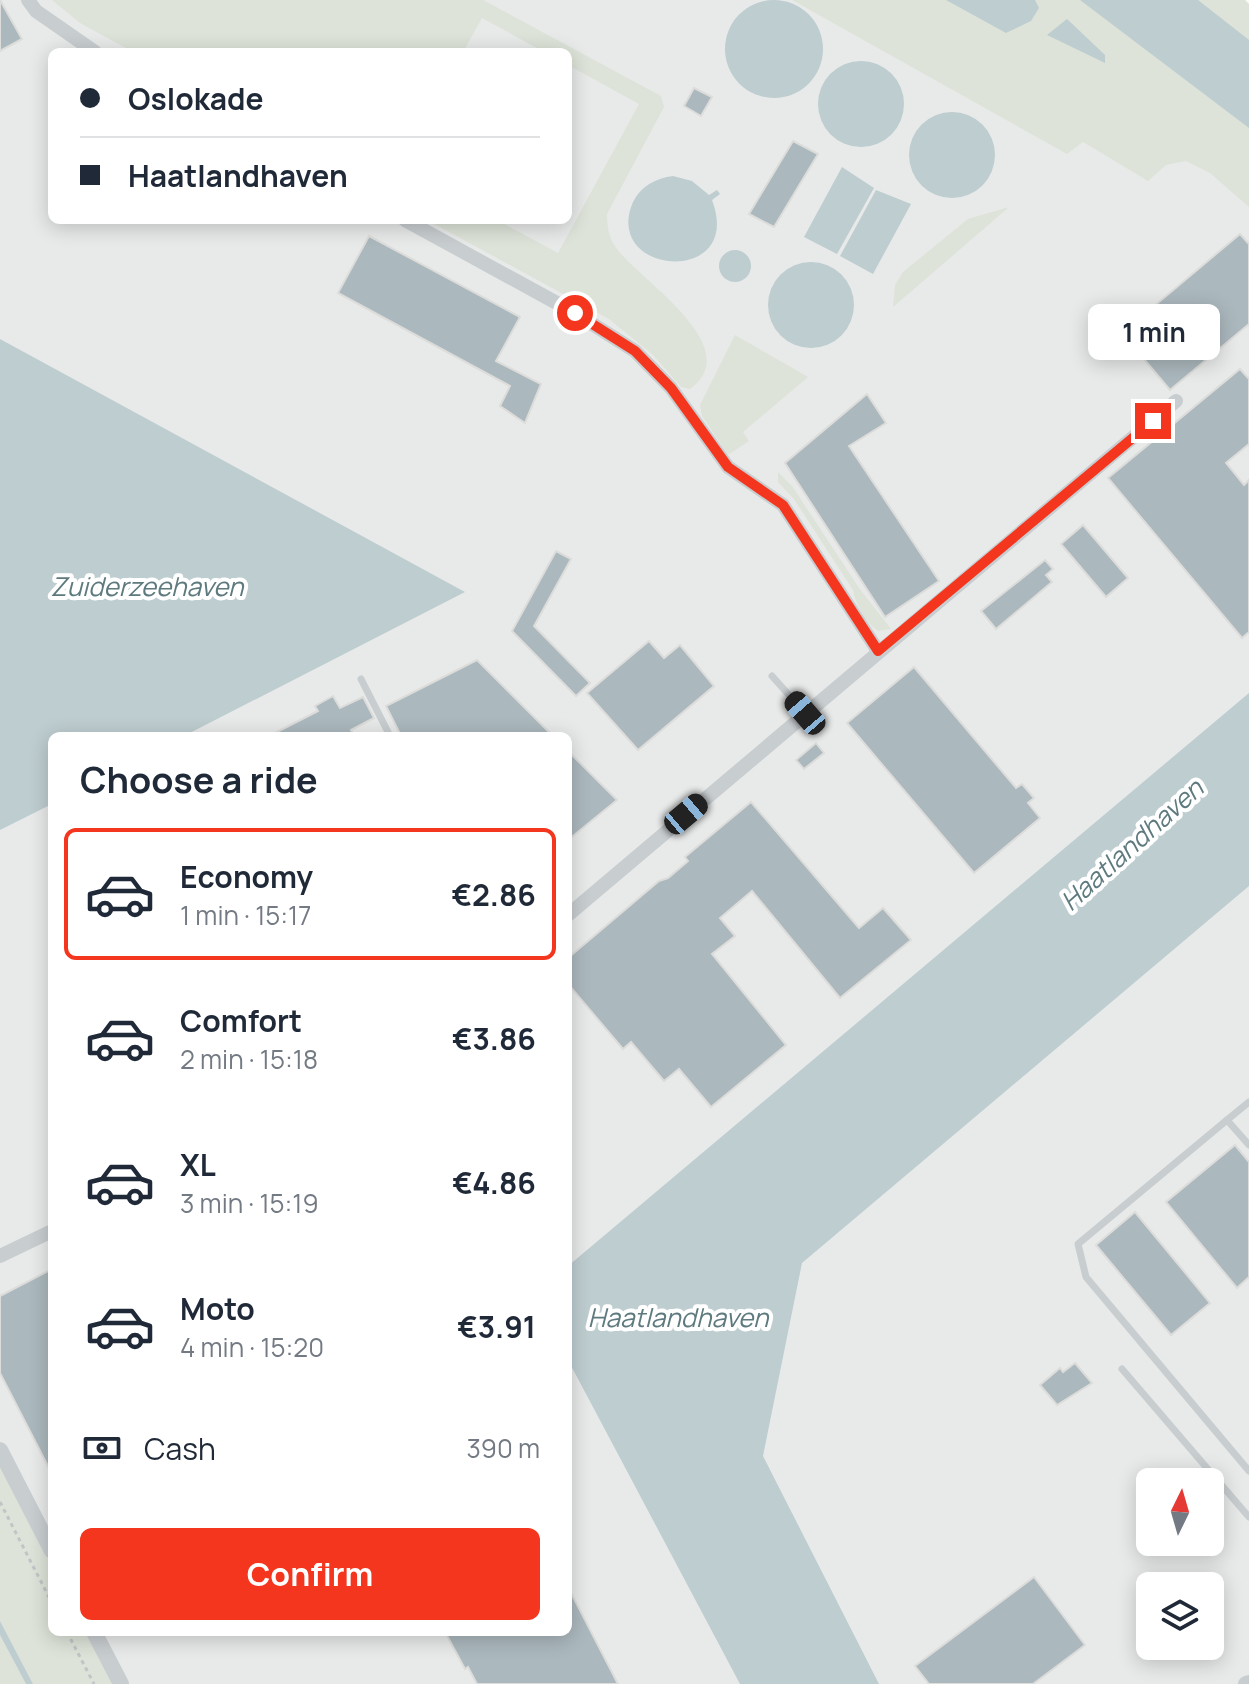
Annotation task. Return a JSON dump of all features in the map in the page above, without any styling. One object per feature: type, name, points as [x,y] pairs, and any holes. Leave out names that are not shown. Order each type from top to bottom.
[{"type":"street","points":[[28,0],[36,11],[89,48]]},
{"type":"street","points":[[412,224],[575,313],[635,351],[671,388],[728,467],[783,505],[878,651]]},
{"type":"street","points":[[572,912],[1176,401]]},
{"type":"street","points":[[0,1256],[48,1233]]},
{"type":"street","points":[[0,1450],[48,1543]]},
{"type":"street","points":[[96,1636],[121,1684]]},
{"type":"lane","points":[[772,676],[805,713]]},
{"type":"lane","points":[[361,679],[388,732]]},
{"type":"lane","points":[[1249,1102],[1078,1244],[1086,1277],[1249,1471]]},
{"type":"lane","points":[[1227,1120],[1249,1145]]},
{"type":"lane","points":[[1122,1369],[1249,1517]]},
{"type":"path","points":[[0,1502],[48,1595]]},
{"type":"path","points":[[69,1636],[94,1684]]},
{"type":"shaded area","points":[[0,0],[890,0],[1249,192],[1249,1684],[0,1684]]},
{"type":"shaded area","points":[[52,0],[483,0],[572,48],[537,48],[482,18],[465,48],[126,48],[80,23]]},
{"type":"shaded area","points":[[792,0],[1245,0],[1249,4],[1249,207],[1210,173],[1186,161],[1166,165],[1148,181],[1083,142],[1067,154]]},
{"type":"shaded area","points":[[572,48],[661,96],[664,107],[607,214],[608,228],[617,249],[699,335],[706,354],[704,372],[690,389],[681,387],[653,355],[609,319],[434,224],[504,224],[558,253],[639,104],[572,67]]},
{"type":"shaded area","points":[[1009,207],[893,307],[895,285],[903,272],[968,219]]},
{"type":"shaded area","points":[[735,335],[808,377],[743,432],[749,441],[728,455],[702,416],[700,405]]},
{"type":"shaded area","points":[[778,472],[792,486],[859,588],[891,629],[878,631],[865,618],[853,590],[794,499],[778,482]]},
{"type":"shaded area","points":[[0,1466],[48,1559],[48,1636],[88,1636],[112,1684],[33,1684],[0,1621]]},
{"type":"shaded area","points":[[0,1635],[26,1684],[0,1684]]},
{"type":"water","points":[[774,0],[793,4],[809,14],[819,30],[823,49],[819,68],[809,84],[793,94],[774,98],[755,94],[739,84],[729,68],[725,49],[729,30],[739,14],[755,4]]},
{"type":"water","points":[[946,0],[1035,0],[1039,8],[1031,21],[1006,33]]},
{"type":"water","points":[[1080,0],[1198,0],[1249,40],[1249,128]]},
{"type":"water","points":[[1067,19],[1105,55],[1105,63],[1047,35]]},
{"type":"water","points":[[861,61],[885,68],[897,80],[904,104],[897,128],[885,140],[861,147],[837,140],[825,128],[818,104],[825,80],[837,68]]},
{"type":"water","points":[[952,112],[969,115],[983,124],[992,138],[995,155],[992,172],[983,186],[969,195],[952,198],[935,195],[921,186],[912,172],[909,155],[912,138],[921,124],[935,115]]},
{"type":"water","points":[[842,167],[874,188],[837,254],[804,237]]},
{"type":"water","points":[[673,176],[692,181],[709,195],[717,190],[720,194],[712,200],[717,228],[709,247],[693,258],[673,261],[653,257],[636,245],[629,227],[633,202],[640,191],[655,181]]},
{"type":"water","points":[[876,190],[911,204],[873,274],[840,256]]},
{"type":"water","points":[[735,250],[747,254],[751,266],[747,278],[735,282],[723,278],[719,266],[723,254]]},
{"type":"water","points":[[811,262],[835,269],[847,281],[854,305],[847,329],[835,341],[811,348],[787,341],[775,329],[768,305],[775,281],[787,269]]},
{"type":"water","name":"Zuiderzeehaven","points":[[0,339],[465,592],[192,732],[48,732],[48,806],[0,830]]},
{"type":"water","name":"Haatlandhaven","points":[[1249,693],[1249,886],[802,1263],[763,1456],[879,1684],[740,1684],[572,1368],[572,1263]]},
{"type":"water","points":[[0,1621],[33,1684],[26,1684],[0,1635]]},
{"type":"building","points":[[0,0],[22,39],[0,51]]},
{"type":"building","points":[[694,88],[712,97],[701,116],[684,106]]},
{"type":"building","points":[[793,141],[818,154],[774,227],[749,214]]},
{"type":"building","points":[[1240,234],[1249,244],[1249,324],[1170,390],[1122,333]]},
{"type":"building","points":[[369,236],[520,317],[496,361],[541,384],[525,423],[500,406],[510,386],[338,293]]},
{"type":"building","points":[[1240,369],[1249,379],[1249,444],[1226,463],[1244,485],[1249,480],[1249,632],[1242,638],[1108,478]]},
{"type":"building","points":[[867,394],[886,423],[849,446],[939,581],[885,617],[785,463]]},
{"type":"building","points":[[1083,525],[1128,578],[1106,597],[1061,544]]},
{"type":"building","points":[[556,551],[571,559],[534,626],[590,683],[576,696],[512,631]]},
{"type":"building","points":[[1045,560],[1053,569],[1046,575],[1052,582],[996,629],[981,611]]},
{"type":"building","points":[[649,641],[664,658],[680,645],[714,686],[638,750],[587,693]]},
{"type":"building","points":[[477,660],[549,732],[399,732],[386,706]]},
{"type":"building","points":[[914,667],[1016,788],[1022,784],[1034,798],[1028,803],[1040,818],[974,873],[847,723]]},
{"type":"building","points":[[333,696],[340,708],[363,697],[374,718],[352,732],[277,732],[318,711],[315,706]]},
{"type":"building","points":[[816,743],[824,753],[804,769],[796,760]]},
{"type":"building","points":[[572,755],[617,800],[572,837]]},
{"type":"building","points":[[751,802],[859,928],[883,908],[911,940],[840,998],[752,891],[720,918],[735,936],[712,954],[786,1045],[711,1107],[679,1069],[664,1081],[631,1042],[623,1049],[572,989],[572,955],[659,881],[668,878],[688,861],[685,857]]},
{"type":"building","points":[[1235,1145],[1249,1162],[1249,1277],[1237,1288],[1166,1202]]},
{"type":"building","points":[[1135,1212],[1210,1303],[1171,1335],[1096,1245]]},
{"type":"building","points":[[48,1271],[48,1466],[0,1373],[0,1296]]},
{"type":"building","points":[[1075,1363],[1092,1383],[1057,1405],[1040,1385],[1060,1368],[1063,1372]]},
{"type":"building","points":[[1034,1577],[1085,1645],[1033,1684],[929,1684],[915,1666]]},
{"type":"building","points":[[572,1595],[618,1684],[477,1684],[468,1667],[465,1669],[447,1636],[572,1636]]},
{"type":"route","points":[[575,313],[635,351],[671,388],[728,467],[783,505],[878,651],[1153,421]]}]
